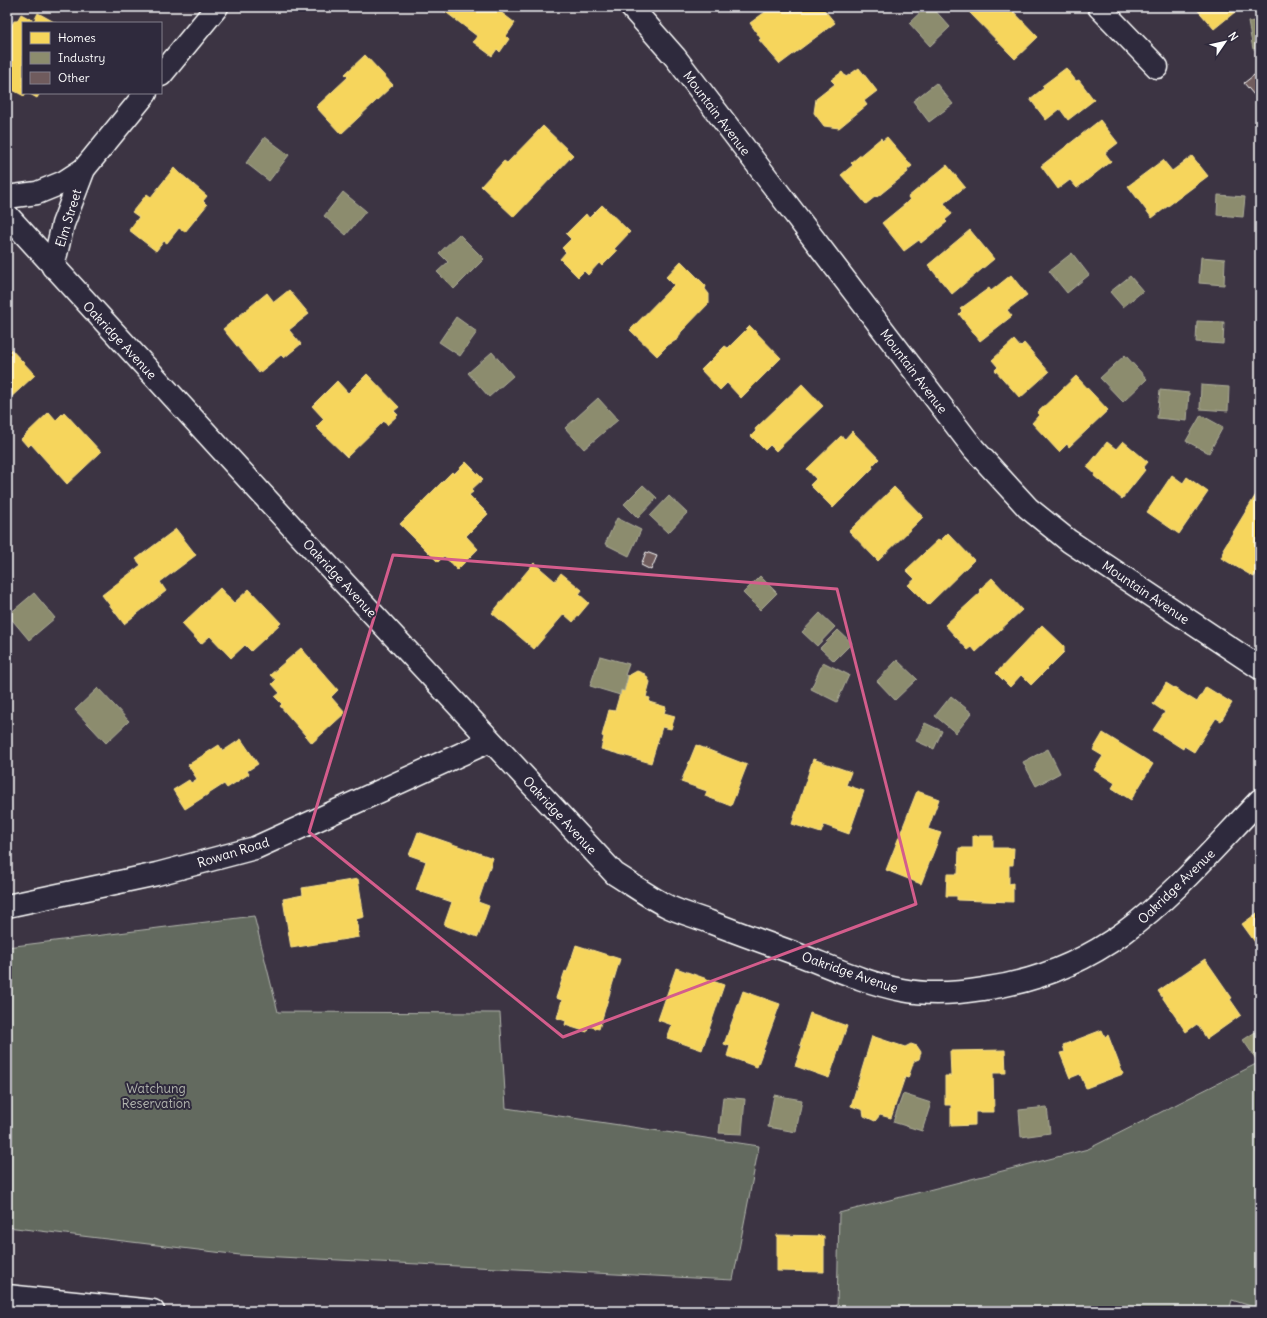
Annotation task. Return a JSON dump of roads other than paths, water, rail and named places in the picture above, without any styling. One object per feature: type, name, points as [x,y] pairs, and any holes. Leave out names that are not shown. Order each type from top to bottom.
[{"type":"street","points":[[162,74],[217,7]]},
{"type":"street","name":"Mountain Avenue","points":[[631,7],[674,57],[974,449],[1028,508],[1069,541],[1260,668]]},
{"type":"street","points":[[1099,7],[1157,67]]},
{"type":"street","name":"Elm Street","points":[[7,197],[37,193],[64,182],[84,169],[145,94]]},
{"type":"street","name":"Elm Street","points":[[53,267],[63,224],[84,169]]},
{"type":"street","name":"Oakridge Avenue","points":[[7,215],[53,267],[490,741],[615,874],[670,908],[865,980],[903,990],[936,993],[970,991],[1003,986],[1035,978],[1066,967],[1096,952],[1124,934],[1150,914],[1260,800]]},
{"type":"street","name":"Rowan Road","points":[[7,906],[157,874],[255,848],[490,741]]},
{"type":"street","points":[[11,1301],[153,1311]]},
{"type":"park label","name":"Watchung Reservation","points":[[156,1096]]}]
